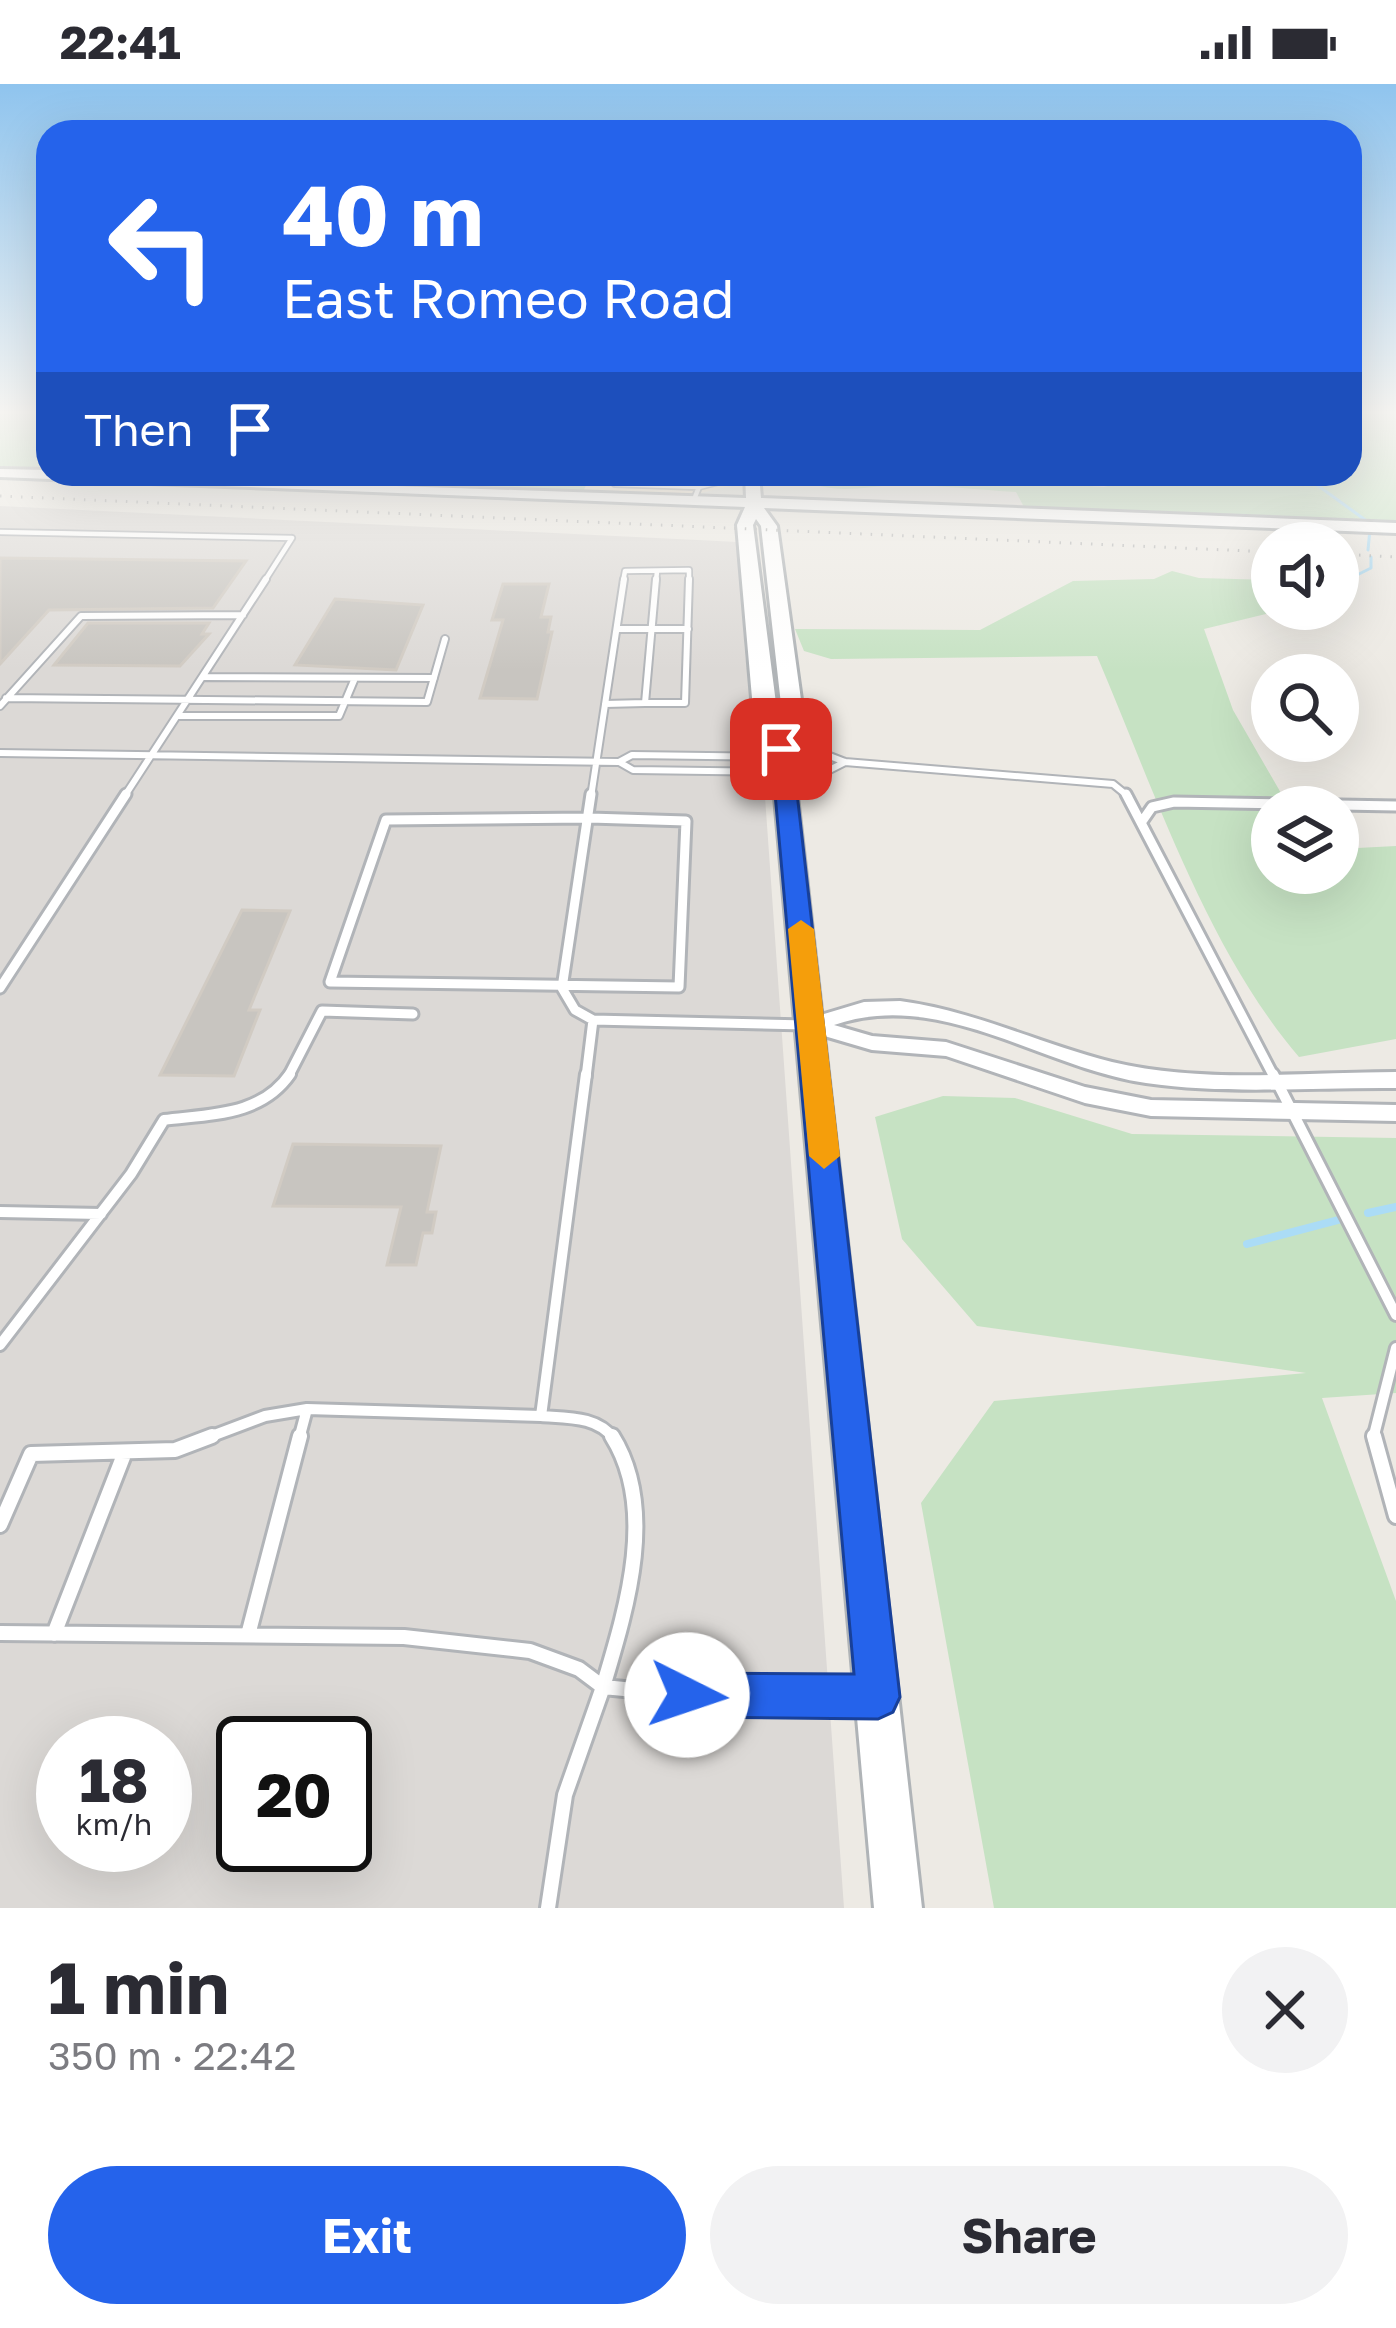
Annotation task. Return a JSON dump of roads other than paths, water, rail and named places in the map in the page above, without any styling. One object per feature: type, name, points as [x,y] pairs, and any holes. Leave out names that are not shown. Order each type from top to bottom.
[{"type":"main road","points":[[724,499],[754,505],[1396,528]]},
{"type":"main road","points":[[754,499],[745,525],[757,671],[767,744],[786,763]]},
{"type":"main road","points":[[754,505],[770,526],[786,763],[898,1908]]},
{"type":"street","points":[[812,1025],[865,1009],[910,1012],[953,1019],[1111,1070],[1210,1079],[1396,1080]]},
{"type":"street","points":[[812,1025],[872,1043],[946,1049],[1085,1095],[1151,1108],[1396,1113]]},
{"type":"lane","points":[[0,532],[292,538],[0,988]]},
{"type":"lane","points":[[605,704],[685,703],[689,570],[626,571],[616,629],[596,761],[590,818],[562,988],[575,1010],[593,1020],[812,1025]]},
{"type":"lane","points":[[645,704],[657,571]]},
{"type":"lane","points":[[3,702],[81,616],[243,616]]},
{"type":"lane","points":[[616,629],[688,629]]},
{"type":"lane","points":[[3,702],[427,702],[445,639]]},
{"type":"lane","points":[[204,677],[434,678]]},
{"type":"lane","points":[[179,716],[338,716],[355,679]]},
{"type":"lane","points":[[0,754],[596,761],[619,762],[633,770],[844,762],[1113,784],[1133,800],[1396,1315]]},
{"type":"lane","points":[[619,762],[632,755],[844,762]]},
{"type":"lane","points":[[1143,820],[1152,807],[1174,802],[1396,806]]},
{"type":"lane","points":[[590,818],[686,821],[679,987],[330,982],[386,820],[590,818]]},
{"type":"lane","points":[[0,1345],[100,1214],[164,1120],[264,1107],[287,1083],[322,1011],[413,1014]]},
{"type":"lane","points":[[541,1416],[593,1020]]},
{"type":"lane","points":[[0,1212],[100,1214]]},
{"type":"lane","points":[[1396,1348],[1372,1444],[1396,1516]]},
{"type":"lane","points":[[248,1635],[307,1409]]},
{"type":"lane","points":[[0,1525],[32,1454],[175,1450],[265,1417],[307,1409],[541,1416],[583,1419],[608,1430],[630,1466],[633,1586],[603,1687],[568,1768],[555,1818],[548,1908]]},
{"type":"lane","points":[[54,1634],[125,1451]]},
{"type":"lane","points":[[0,1633],[404,1636],[530,1651],[579,1669],[603,1687],[729,1699],[878,1697]]},
{"type":"waterway","points":[[1337,499],[1368,522]]},
{"type":"waterway","points":[[1368,550],[1370,529]]},
{"type":"waterway","points":[[1359,574],[1371,568],[1371,557]]},
{"type":"waterway","points":[[1368,1213],[1396,1207]]},
{"type":"waterway","points":[[1247,1244],[1342,1219]]},
{"type":"railway","points":[[71,499],[1251,551]]},
{"type":"railway","points":[[1359,555],[1396,557]]}]
